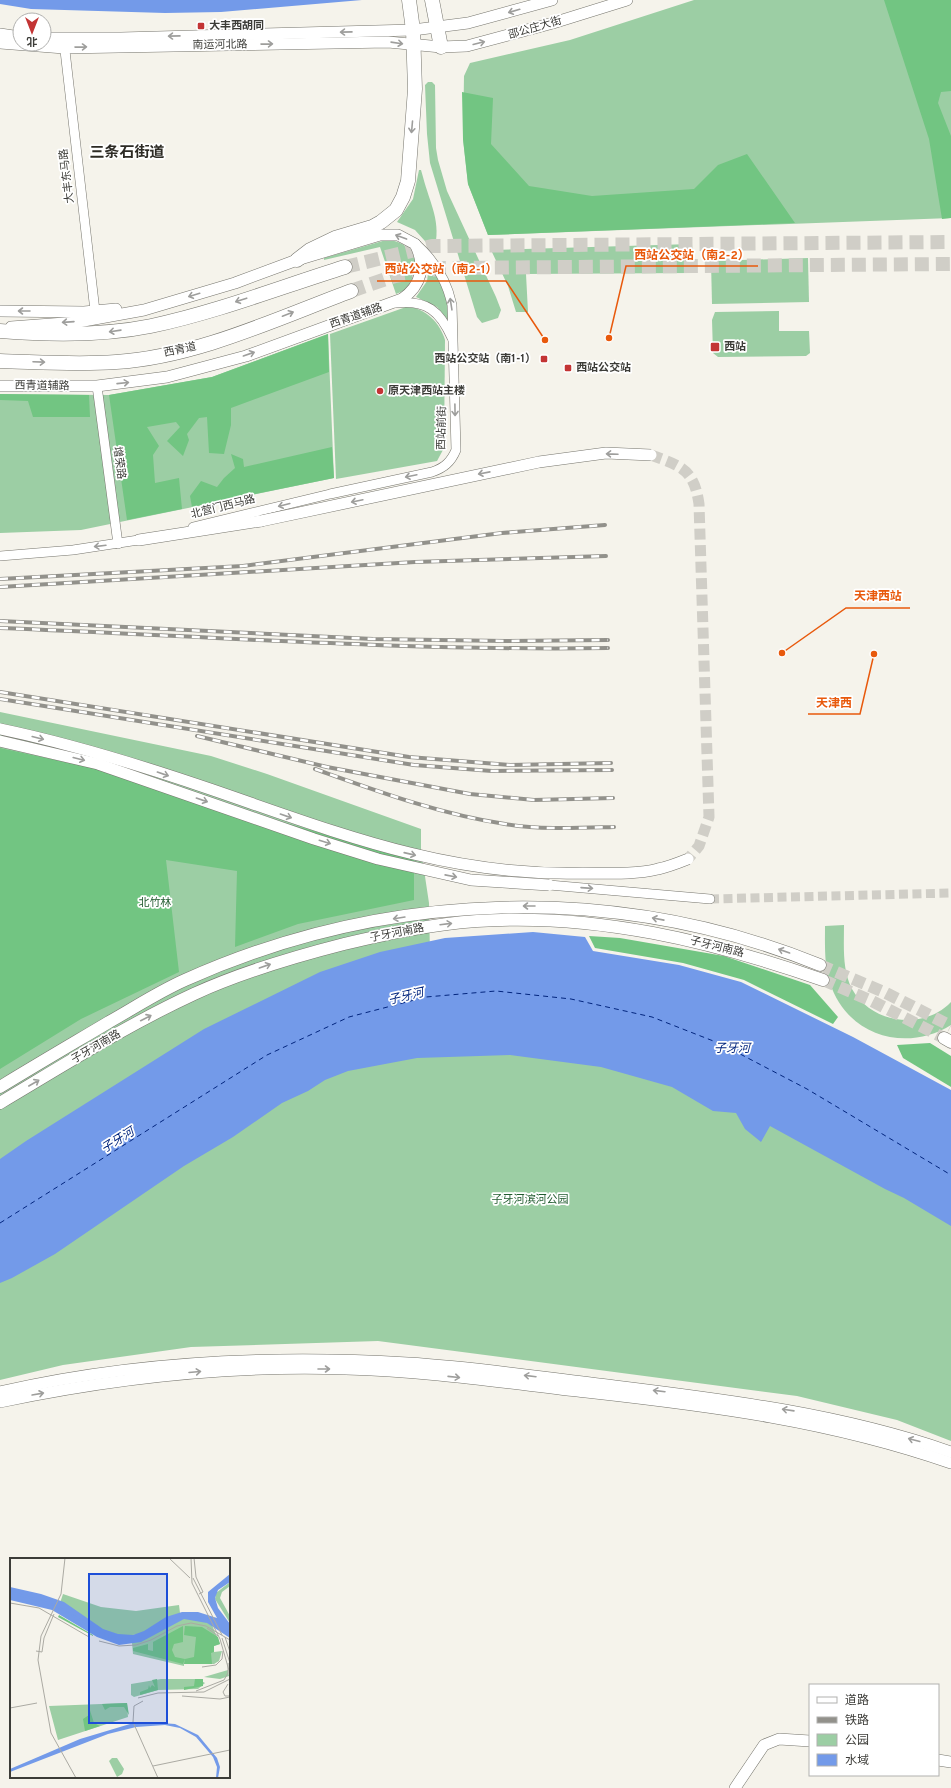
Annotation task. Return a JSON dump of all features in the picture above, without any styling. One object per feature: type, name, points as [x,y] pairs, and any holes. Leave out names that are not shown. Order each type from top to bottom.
[{"type":"main road","points":[[432,0],[441,47]]},
{"type":"main road","points":[[297,260],[310,250],[336,238],[372,227],[396,210],[404,197],[408,181],[415,88],[413,30],[410,1]]},
{"type":"main road","points":[[0,331],[105,333],[150,326],[202,313],[345,267]]},
{"type":"main road","name":"西青道","points":[[0,361],[69,363],[117,362],[162,355],[209,344],[351,291]]},
{"type":"main road","name":"子牙河南路","points":[[0,1086],[146,1000],[184,980],[268,948],[351,926],[416,915],[486,908],[527,906],[624,912],[692,926],[757,942],[820,965]]},
{"type":"main road","name":"子牙河南路","points":[[0,1103],[134,1024],[195,993],[294,957],[374,937],[443,924],[532,919],[611,925],[719,947],[823,980]]},
{"type":"street","name":"邵公庄大街","points":[[438,28],[468,23],[552,0]]},
{"type":"street","name":"邵公庄大街","points":[[441,47],[467,46],[627,0]]},
{"type":"street","name":"南运河北路","points":[[52,40],[64,43],[438,28]]},
{"type":"street","points":[[0,34],[12,35]]},
{"type":"street","name":"南运河北路","points":[[0,43],[388,42],[413,46],[441,47]]},
{"type":"street","name":"大丰东马路","points":[[64,43],[95,311]]},
{"type":"street","points":[[0,328],[78,322],[117,316],[235,283],[297,260],[380,235],[398,234],[415,244]]},
{"type":"street","name":"西青道辅路","points":[[0,386],[97,386],[167,376],[246,356],[393,303],[410,294],[419,280],[421,261],[415,244]]},
{"type":"street","name":"西站前街","points":[[415,244],[430,258],[446,282],[452,305],[456,450],[448,464]]},
{"type":"street","points":[[0,311],[95,311],[174,301]]},
{"type":"street","points":[[393,303],[410,302],[430,308],[445,322],[454,343]]},
{"type":"street","name":"增荣路","points":[[97,386],[118,544]]},
{"type":"street","points":[[139,540],[261,521],[539,462],[606,453],[651,455]]},
{"type":"street","name":"北营门西马路","points":[[0,556],[40,554],[139,540],[330,494],[432,472],[448,464]]},
{"type":"street","points":[[0,729],[88,751],[153,770],[391,850],[454,864],[534,873],[572,874],[657,869],[688,859]]},
{"type":"street","points":[[0,741],[98,764],[314,839],[378,859],[471,880],[710,898]]},
{"type":"street","points":[[0,1392],[32,1385],[106,1373],[217,1361],[279,1359],[411,1363],[482,1370],[676,1394],[796,1411],[866,1427],[951,1452]]},
{"type":"street","points":[[0,1402],[103,1383],[215,1370],[338,1369],[409,1372],[674,1402],[788,1419],[885,1442],[951,1463]]},
{"type":"street","points":[[735,1788],[764,1745],[780,1739],[809,1741]]},
{"type":"street","points":[[939,1760],[951,1762]]},
{"type":"green space","points":[[694,0],[951,0],[951,218],[488,235],[468,184],[463,139],[464,76],[470,63],[570,40]]},
{"type":"green space","points":[[884,0],[951,0],[951,91],[941,92],[938,103],[951,136],[951,218],[942,219],[929,139]]},
{"type":"green space","points":[[428,82],[432,82],[435,85],[436,148],[447,191],[501,310],[498,318],[482,323],[477,317],[430,163],[425,85]]},
{"type":"green space","points":[[462,92],[493,98],[491,144],[529,186],[592,196],[694,189],[718,165],[747,154],[795,223],[488,235],[468,184],[463,139]]},
{"type":"green space","points":[[419,170],[421,170],[436,222],[437,231],[434,251],[415,230],[397,222],[413,199]]},
{"type":"green space","points":[[386,240],[398,242],[406,247],[413,254],[416,263],[416,273],[413,281],[406,289],[396,294],[380,247],[324,260],[324,258]]},
{"type":"green space","points":[[692,244],[693,273],[526,274],[528,312],[516,312],[508,286],[491,250]]},
{"type":"green space","points":[[808,258],[809,302],[712,304],[711,261]]},
{"type":"green space","points":[[429,266],[431,266],[435,272],[444,292],[450,322],[437,307],[416,297],[427,281]]},
{"type":"green space","points":[[406,307],[419,310],[431,317],[443,334],[445,340],[444,448],[437,461],[336,479],[330,334]]},
{"type":"green space","points":[[779,311],[779,331],[809,331],[810,353],[806,356],[718,357],[713,353],[712,320],[715,312]]},
{"type":"green space","points":[[328,334],[334,478],[81,530],[0,533],[0,394],[109,395],[212,377]]},
{"type":"green space","points":[[328,334],[329,372],[231,408],[231,425],[224,454],[209,453],[207,417],[199,418],[187,434],[189,440],[183,456],[167,441],[180,427],[176,422],[147,427],[159,446],[153,455],[155,483],[179,478],[182,509],[127,520],[109,395],[212,377]]},
{"type":"green space","points":[[0,394],[89,395],[90,417],[33,417],[28,401],[0,400]]},
{"type":"green space","points":[[332,447],[334,478],[192,507],[190,496],[201,481],[217,487],[235,468],[231,454],[243,459],[244,467]]},
{"type":"green space","name":"北竹林","points":[[0,712],[211,756],[267,774],[421,829],[421,850],[429,903],[430,955],[0,1172]]},
{"type":"green space","points":[[0,748],[106,771],[414,860],[414,900],[298,924],[235,947],[237,871],[166,860],[179,972],[81,1019],[0,1069]]},
{"type":"green space","points":[[844,925],[845,966],[852,989],[861,1001],[872,1010],[898,1020],[913,1020],[927,1017],[940,1011],[951,1002],[951,1025],[934,1033],[916,1038],[897,1038],[880,1034],[864,1027],[850,1016],[838,1001],[830,983],[825,955],[825,926]]},
{"type":"green space","points":[[589,936],[620,938],[724,956],[810,985],[838,1017],[833,1024],[744,980],[683,963],[595,948]]},
{"type":"green space","name":"子牙河滨河公园","points":[[413,1043],[654,1060],[951,1206],[951,1441],[897,1420],[797,1396],[378,1341],[191,1347],[63,1365],[0,1380],[0,1272],[307,1073]]},
{"type":"green space","points":[[930,1043],[951,1056],[951,1087],[903,1058],[897,1045]]},
{"type":"water","points":[[0,0],[362,0],[221,12],[165,13],[31,9],[0,4]]},
{"type":"water","name":"子牙河","points":[[533,932],[585,937],[593,951],[679,965],[741,982],[853,1037],[951,1090],[951,1226],[904,1198],[770,1126],[761,1142],[745,1129],[736,1113],[713,1111],[672,1087],[601,1067],[510,1055],[417,1058],[348,1071],[325,1080],[308,1091],[282,1103],[233,1137],[184,1166],[55,1254],[0,1283],[0,1159],[26,1141],[204,1029],[320,972],[380,952],[445,938]]},
{"type":"ferry route","points":[[0,1223],[267,1055],[349,1017],[426,997],[496,991],[571,999],[652,1017],[721,1044],[807,1089],[951,1175]]},
{"type":"tunnel","points":[[345,267],[432,246],[951,242]]},
{"type":"tunnel","points":[[351,291],[395,276],[443,268],[951,264]]},
{"type":"tunnel","points":[[651,455],[678,466],[690,476],[697,492],[699,504],[709,817],[699,846],[688,859]]},
{"type":"tunnel","points":[[710,899],[951,893]]},
{"type":"tunnel","points":[[820,965],[886,993],[951,1026]]},
{"type":"tunnel","points":[[823,980],[872,1001],[944,1038]]},
{"type":"railway","points":[[0,579],[243,566],[502,533],[605,525]]},
{"type":"railway","points":[[0,587],[415,562],[606,556]]},
{"type":"railway","points":[[0,621],[373,639],[505,641],[608,640]]},
{"type":"railway","points":[[0,628],[380,645],[608,648]]},
{"type":"railway","points":[[0,692],[409,757],[510,765],[611,763]]},
{"type":"railway","points":[[0,699],[414,765],[492,771],[612,770]]},
{"type":"railway","points":[[197,736],[327,767],[470,794],[534,800],[613,798]]},
{"type":"railway","points":[[315,769],[408,801],[480,820],[532,827],[614,827]]},
{"type":"place","name":"大丰西胡同","points":[[201,26]]},
{"type":"place","name":"西站公交站（南2-2）","points":[[609,338]]},
{"type":"place","name":"西站公交站（南2-1）","points":[[545,340]]},
{"type":"place","name":"西站","points":[[715,347]]},
{"type":"place","name":"西站公交站（南1-1）","points":[[544,359]]},
{"type":"place","name":"西站公交站","points":[[568,368]]},
{"type":"place","name":"原天津西站主楼","points":[[380,391]]},
{"type":"place","name":"天津西站","points":[[782,653]]},
{"type":"place","name":"天津西","points":[[874,654]]},
{"type":"district","name":"三条石街道","points":[[127,153]]}]
